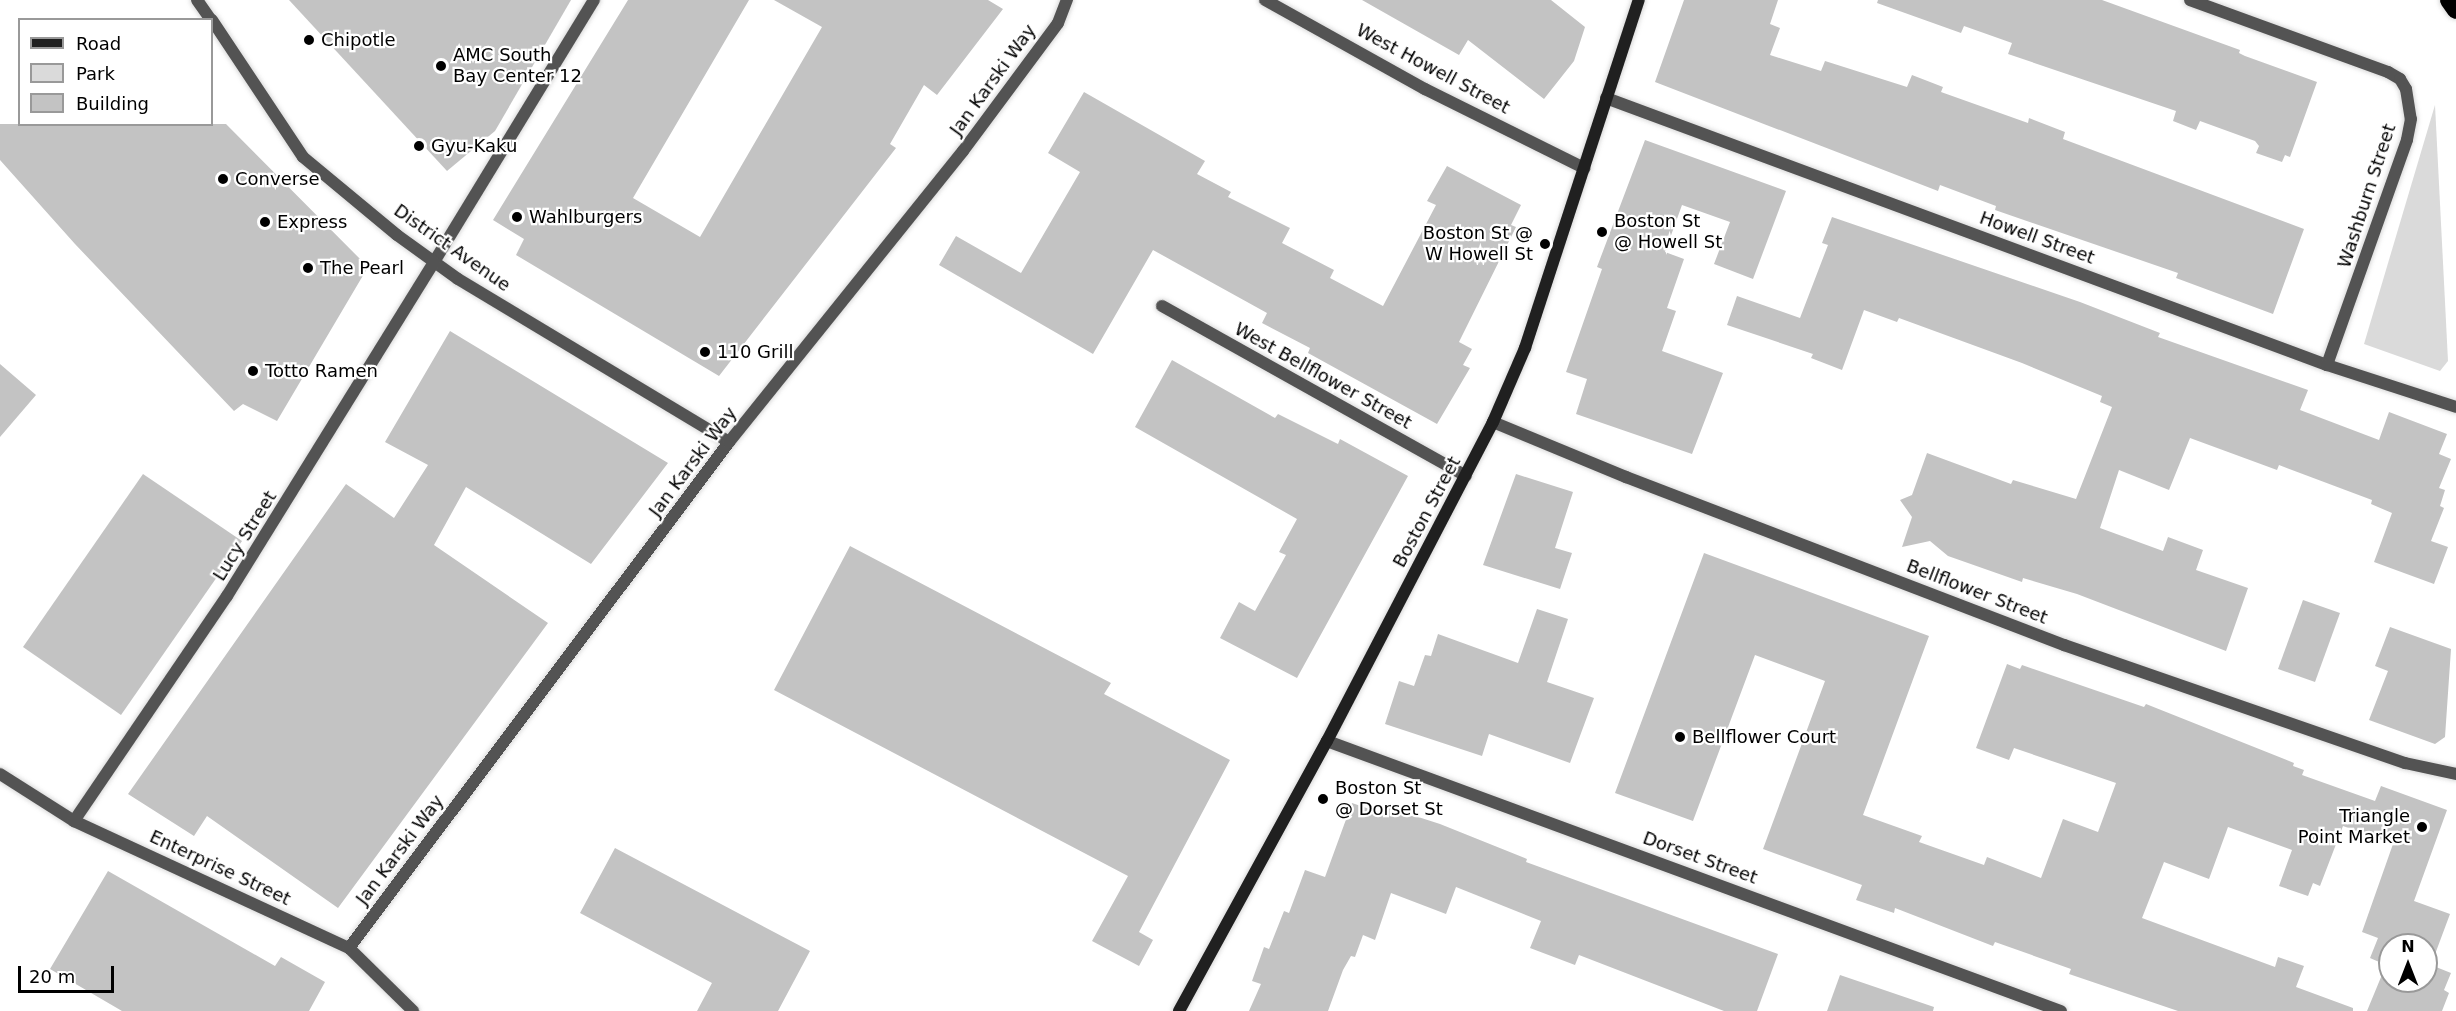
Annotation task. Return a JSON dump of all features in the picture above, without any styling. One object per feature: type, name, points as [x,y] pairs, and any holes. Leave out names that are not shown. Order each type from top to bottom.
[{"type":"highway","points":[[2450,0],[2456,9]]},
{"type":"main road","name":"Boston Street","points":[[1179,1011],[1327,741],[1493,422],[1525,348],[1639,0]]},
{"type":"street","name":"District Avenue","points":[[197,0],[210,18]]},
{"type":"street","name":"Lucy Street","points":[[74,821],[227,596],[594,0]]},
{"type":"street","name":"Jan Karski Way","points":[[349,948],[729,442],[963,151],[1058,23],[1067,0]]},
{"type":"street","name":"West Howell Street","points":[[1265,0],[1425,89],[1584,168]]},
{"type":"street","name":"Washburn Street","points":[[2190,0],[2388,72],[2400,79],[2406,89],[2411,119],[2407,140],[2326,365]]},
{"type":"street","name":"District Avenue","points":[[213,23],[303,157],[434,262],[729,442]]},
{"type":"street","name":"Howell Street","points":[[1606,98],[2326,365],[2456,407]]},
{"type":"street","name":"West Bellflower Street","points":[[1162,306],[1466,476]]},
{"type":"street","name":"Bellflower Street","points":[[1493,422],[1626,477],[2064,645],[2405,763],[2456,774]]},
{"type":"street","name":"Dorset Street","points":[[1327,741],[2061,1011]]},
{"type":"street","name":"Enterprise Street","points":[[0,774],[74,821],[349,948],[413,1011]]},
{"type":"green space","points":[[2435,105],[2448,361],[2440,371],[2364,344]]},
{"type":"building","name":"AMC South Bay Center 12","points":[[289,0],[571,0],[495,131],[447,171]]},
{"type":"building","points":[[628,0],[749,0],[633,198],[700,237],[822,27],[774,0],[988,0],[1003,9],[937,95],[924,85],[890,144],[896,148],[719,376],[516,255],[524,239],[493,220]]},
{"type":"building","points":[[1362,0],[1551,0],[1585,27],[1574,61],[1544,99],[1468,40],[1459,55]]},
{"type":"building","points":[[1684,0],[1778,0],[1770,24],[1780,28],[1770,55],[1821,71],[1825,61],[1907,87],[1912,75],[1943,87],[1941,92],[2028,123],[2029,118],[2065,132],[2063,139],[2304,229],[2273,314],[2176,278],[2178,273],[1995,210],[1996,206],[1940,185],[1938,191],[1655,82]]},
{"type":"building","points":[[1878,0],[2102,0],[2240,50],[2239,53],[2245,56],[2317,82],[2290,157],[2285,155],[2282,162],[2256,153],[2259,146],[2255,141],[2200,121],[2196,130],[2173,121],[2176,111],[2008,54],[2012,43],[1964,26],[1961,33],[1877,3]]},
{"type":"building","points":[[1084,92],[1205,161],[1197,174],[1231,192],[1228,197],[1290,228],[1282,243],[1334,270],[1330,278],[1383,306],[1436,205],[1427,201],[1447,166],[1521,205],[1511,225],[1516,227],[1459,342],[1472,349],[1463,365],[1470,368],[1437,424],[1308,353],[1310,348],[1262,323],[1267,313],[1153,250],[1093,354],[939,265],[956,236],[1021,273],[1080,172],[1048,153]]},
{"type":"building","points":[[0,124],[18,124],[18,126],[213,126],[213,124],[226,124],[368,267],[277,421],[243,404],[234,411],[75,244],[0,160]]},
{"type":"building","points":[[1645,140],[1786,191],[1753,279],[1714,264],[1730,222],[1682,205],[1665,252],[1684,259],[1667,308],[1676,311],[1662,351],[1723,373],[1692,454],[1576,414],[1587,379],[1566,372],[1602,269],[1597,267]]},
{"type":"building","points":[[1832,217],[2080,302],[2160,333],[2158,337],[2308,390],[2300,410],[2379,440],[2389,412],[2447,434],[2439,454],[2451,459],[2439,488],[2445,490],[2440,506],[2444,508],[2431,541],[2448,547],[2434,584],[2374,562],[2392,513],[2371,504],[2372,500],[2279,465],[2277,470],[2190,438],[2169,490],[2119,470],[2100,528],[2163,551],[2168,537],[2203,550],[2196,570],[2248,588],[2226,651],[2077,594],[2023,578],[2022,582],[1948,556],[1930,541],[1902,547],[1912,517],[1900,500],[1912,495],[1927,453],[2011,484],[2013,480],[2076,499],[2112,407],[2100,402],[2102,396],[2022,363],[1899,318],[1897,322],[1864,310],[1842,370],[1811,358],[1813,354],[1727,325],[1737,296],[1800,318],[1828,245],[1822,243]]},
{"type":"building","points":[[450,331],[668,463],[591,564],[466,487],[434,545],[548,623],[338,908],[207,816],[194,836],[128,794],[346,484],[394,518],[428,465],[385,442]]},
{"type":"building","points":[[1172,360],[1275,418],[1278,414],[1338,444],[1340,439],[1408,476],[1297,678],[1220,638],[1239,602],[1255,611],[1286,555],[1279,552],[1297,519],[1135,427]]},
{"type":"building","points":[[0,364],[36,395],[0,437]]},
{"type":"building","points":[[143,474],[242,541],[121,715],[23,647]]},
{"type":"building","points":[[1516,474],[1573,492],[1555,548],[1572,553],[1560,589],[1483,565]]},
{"type":"building","points":[[850,546],[1111,683],[1104,694],[1230,760],[1139,932],[1153,940],[1139,966],[1092,941],[1128,876],[774,690]]},
{"type":"building","points":[[1704,553],[1929,636],[1863,815],[1922,836],[1919,842],[1984,865],[1987,857],[2041,878],[2063,819],[2098,832],[2116,783],[2014,748],[2009,760],[1976,748],[2007,664],[2020,669],[2022,665],[2144,707],[2146,704],[2294,763],[2293,766],[2304,770],[2302,775],[2375,801],[2381,786],[2447,810],[2414,901],[2450,914],[2438,946],[2438,933],[2378,933],[2378,938],[2362,932],[2393,844],[2343,826],[2320,886],[2313,883],[2308,896],[2279,886],[2292,850],[2228,827],[2209,879],[2164,862],[2142,918],[2275,967],[2278,957],[2304,966],[2296,987],[2353,1008],[2353,1011],[2178,1011],[2069,974],[2071,969],[1995,942],[1993,946],[1895,908],[1894,913],[1856,900],[1862,885],[1763,849],[1825,681],[1755,655],[1693,821],[1615,793]]},
{"type":"building","points":[[2303,600],[2340,613],[2315,682],[2278,669]]},
{"type":"building","points":[[1537,609],[1568,619],[1547,682],[1594,698],[1570,763],[1489,734],[1482,756],[1385,724],[1399,681],[1414,686],[1425,655],[1431,656],[1438,634],[1518,663]]},
{"type":"building","points":[[2390,627],[2451,649],[2445,737],[2435,744],[2369,720],[2388,671],[2375,666]]},
{"type":"building","points":[[1352,803],[1381,813],[1384,806],[1440,824],[1527,859],[1526,862],[1778,954],[1757,1011],[1724,1011],[1579,955],[1575,965],[1530,948],[1541,921],[1456,887],[1446,914],[1391,893],[1375,940],[1363,935],[1355,957],[1351,956],[1343,970],[1328,1011],[1249,1011],[1261,984],[1252,981],[1264,947],[1269,949],[1284,911],[1289,913],[1305,870],[1325,877]]},
{"type":"building","points":[[615,848],[810,951],[778,1011],[697,1011],[712,983],[580,913]]},
{"type":"building","points":[[108,871],[275,966],[281,957],[325,982],[309,1011],[122,1011],[50,969]]},
{"type":"building","points":[[2378,938],[2378,962],[2370,958]]},
{"type":"building","points":[[2438,968],[2451,973],[2444,990],[2449,993],[2442,1011],[2367,1011],[2378,984],[2378,993],[2438,993]]},
{"type":"building","points":[[1840,975],[1934,1007],[1933,1011],[1827,1011]]},
{"type":"place","name":"Chipotle","points":[[309,40]]},
{"type":"place","name":"AMC South Bay Center 12","points":[[441,66]]},
{"type":"place","name":"Gyu-Kaku","points":[[419,146]]},
{"type":"place","name":"Converse","points":[[223,179]]},
{"type":"place","name":"Wahlburgers","points":[[517,217]]},
{"type":"place","name":"Express","points":[[265,222]]},
{"type":"place","name":"Boston St @ Howell St","points":[[1602,232]]},
{"type":"place","name":"Boston St @ W Howell St","points":[[1545,244]]},
{"type":"place","name":"The Pearl","points":[[308,268]]},
{"type":"place","name":"110 Grill","points":[[705,352]]},
{"type":"place","name":"Totto Ramen","points":[[253,371]]},
{"type":"place","name":"Bellflower Court","points":[[1680,737]]},
{"type":"place","name":"Boston St @ Dorset St","points":[[1323,799]]},
{"type":"place","name":"Triangle Point Market","points":[[2422,827]]}]
